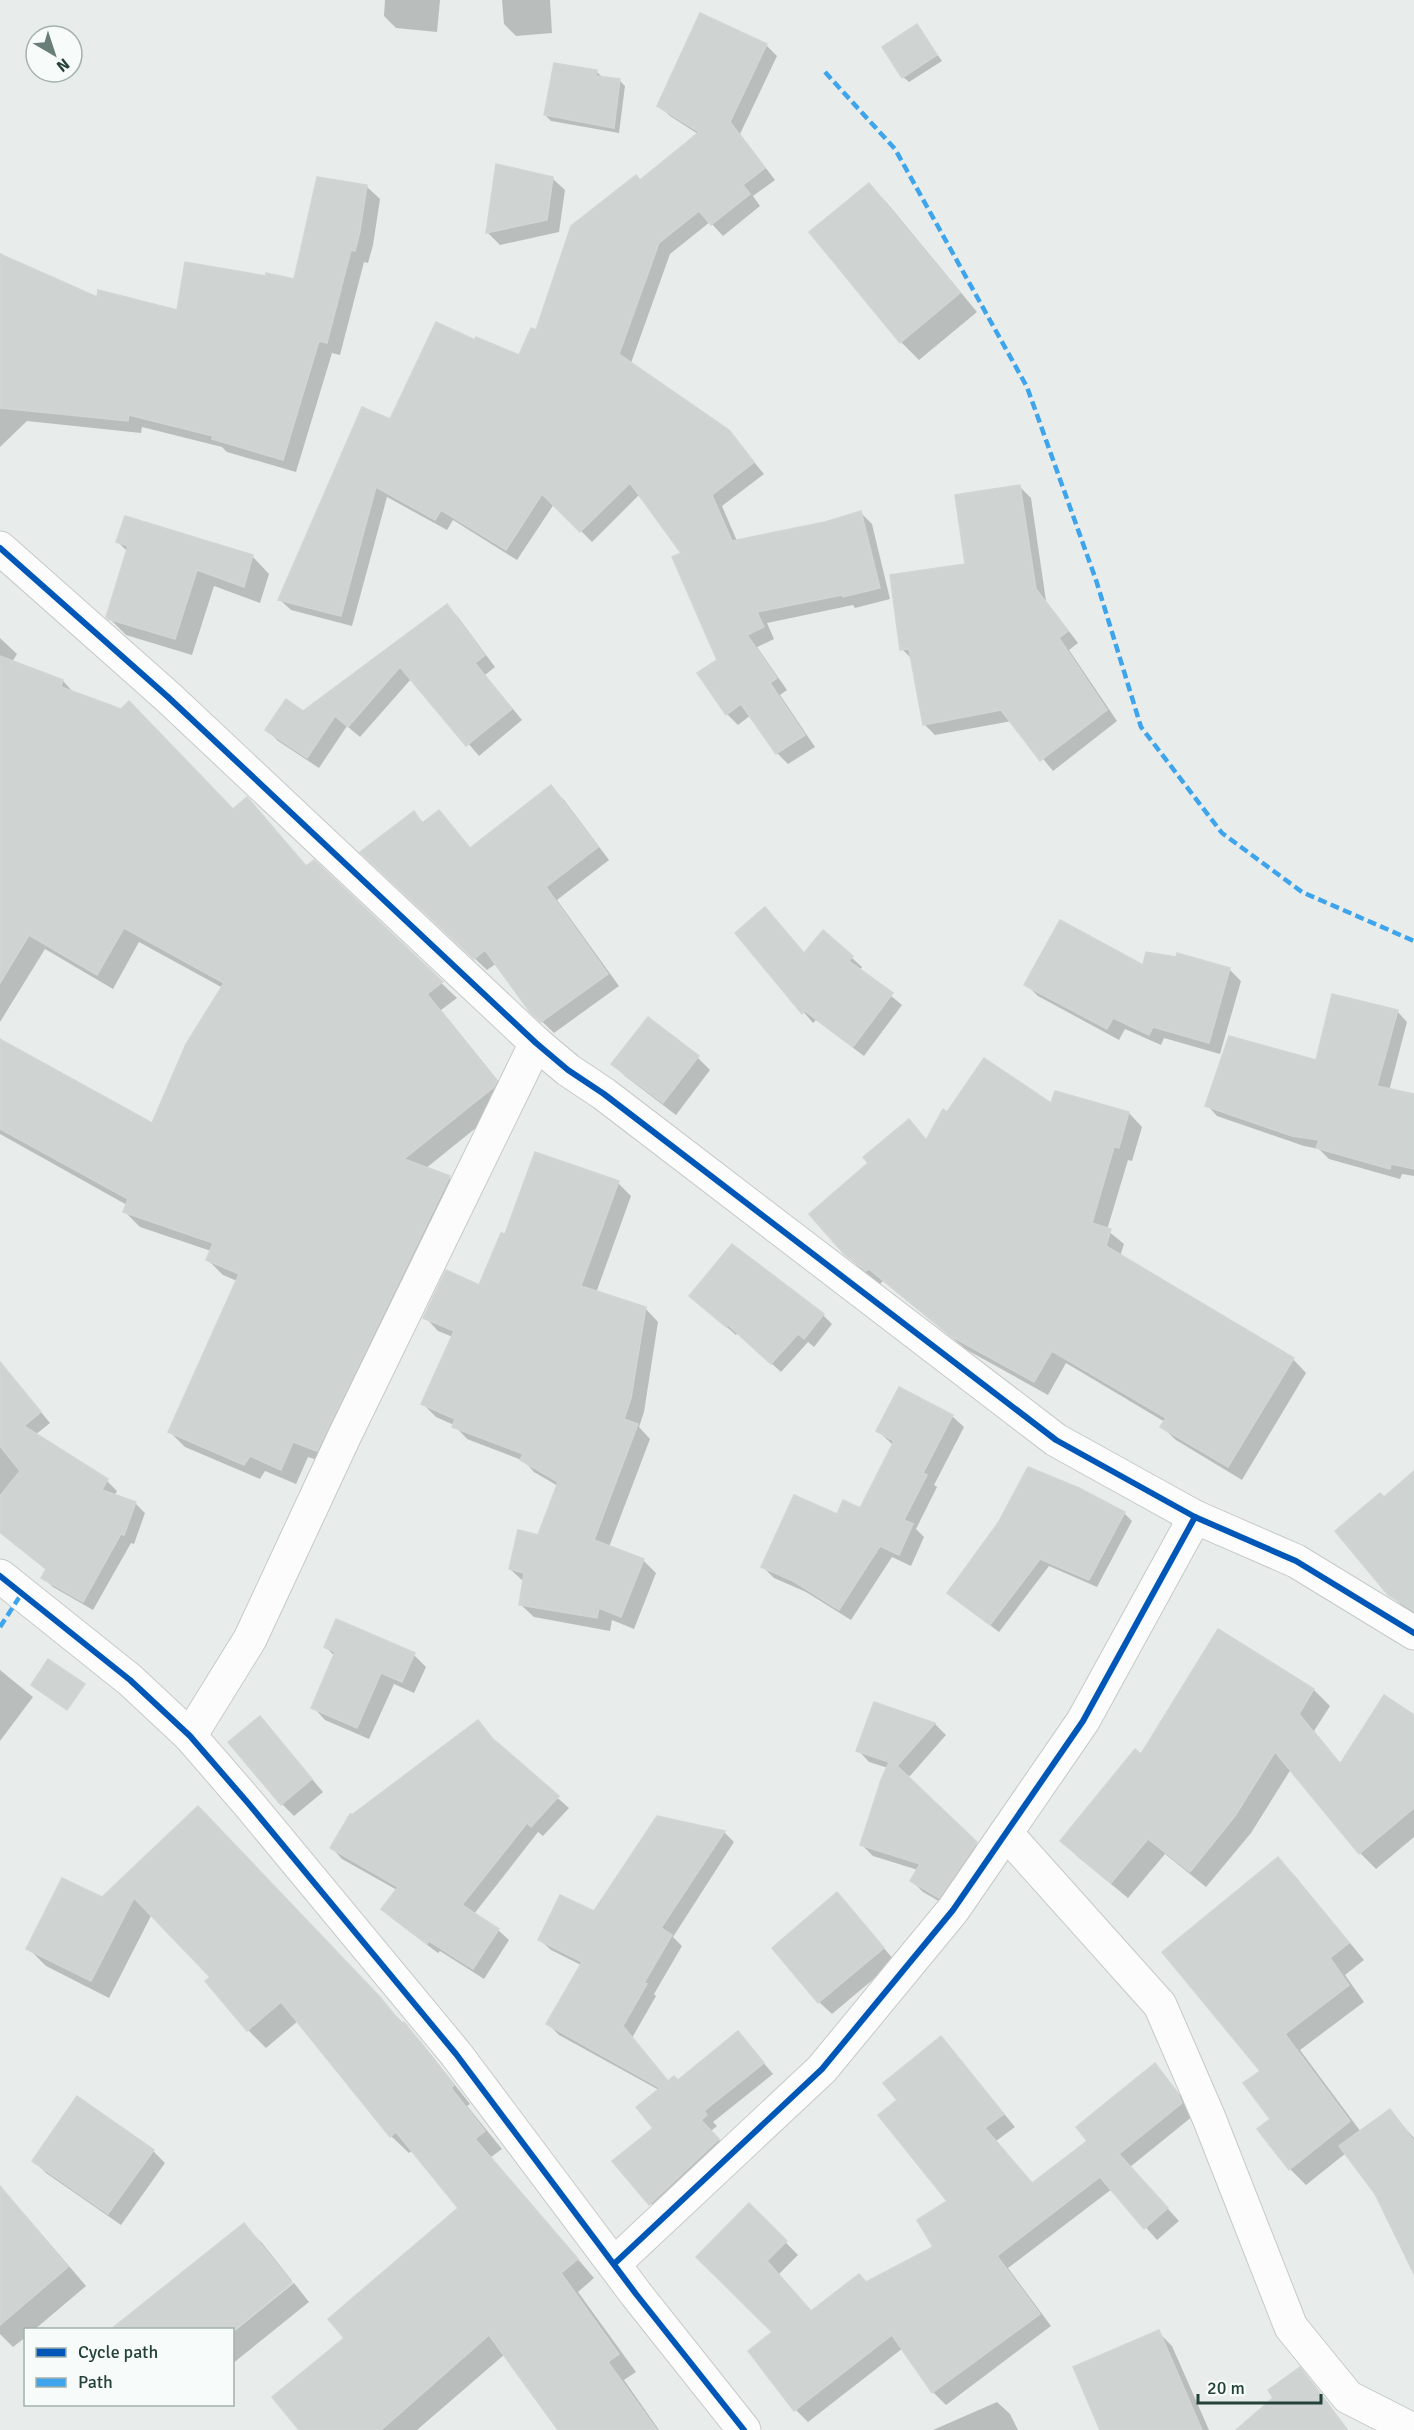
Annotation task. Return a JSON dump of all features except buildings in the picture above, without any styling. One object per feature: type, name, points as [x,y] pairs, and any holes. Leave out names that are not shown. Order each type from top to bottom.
[{"type":"street","points":[[0,548],[168,697],[536,1043],[1056,1440],[1195,1517],[1296,1561],[1414,1633]]},
{"type":"street","points":[[190,1737],[250,1639],[345,1435],[536,1043]]},
{"type":"street","points":[[614,2264],[822,2069],[953,1910],[1083,1720],[1195,1517]]},
{"type":"street","points":[[0,1576],[130,1680],[190,1737],[248,1803],[456,2054],[614,2264],[744,2430]]},
{"type":"street","points":[[1006,1833],[1160,2005],[1209,2118],[1291,2327],[1348,2397],[1413,2430]]},
{"type":"marked path","points":[[825,72],[895,149],[1027,387],[1096,580],[1141,727],[1222,833],[1302,892],[1414,941]]},
{"type":"marked path","points":[[0,1627],[22,1593]]},
{"type":"cycle path","points":[[0,548],[168,697],[536,1043],[568,1070],[604,1094],[1056,1440],[1195,1517],[1296,1561],[1414,1633]]},
{"type":"cycle path","points":[[614,2264],[822,2069],[953,1910],[1083,1721],[1195,1517]]},
{"type":"cycle path","points":[[0,1576],[130,1680],[190,1736],[456,2054],[636,2294],[744,2430]]}]
